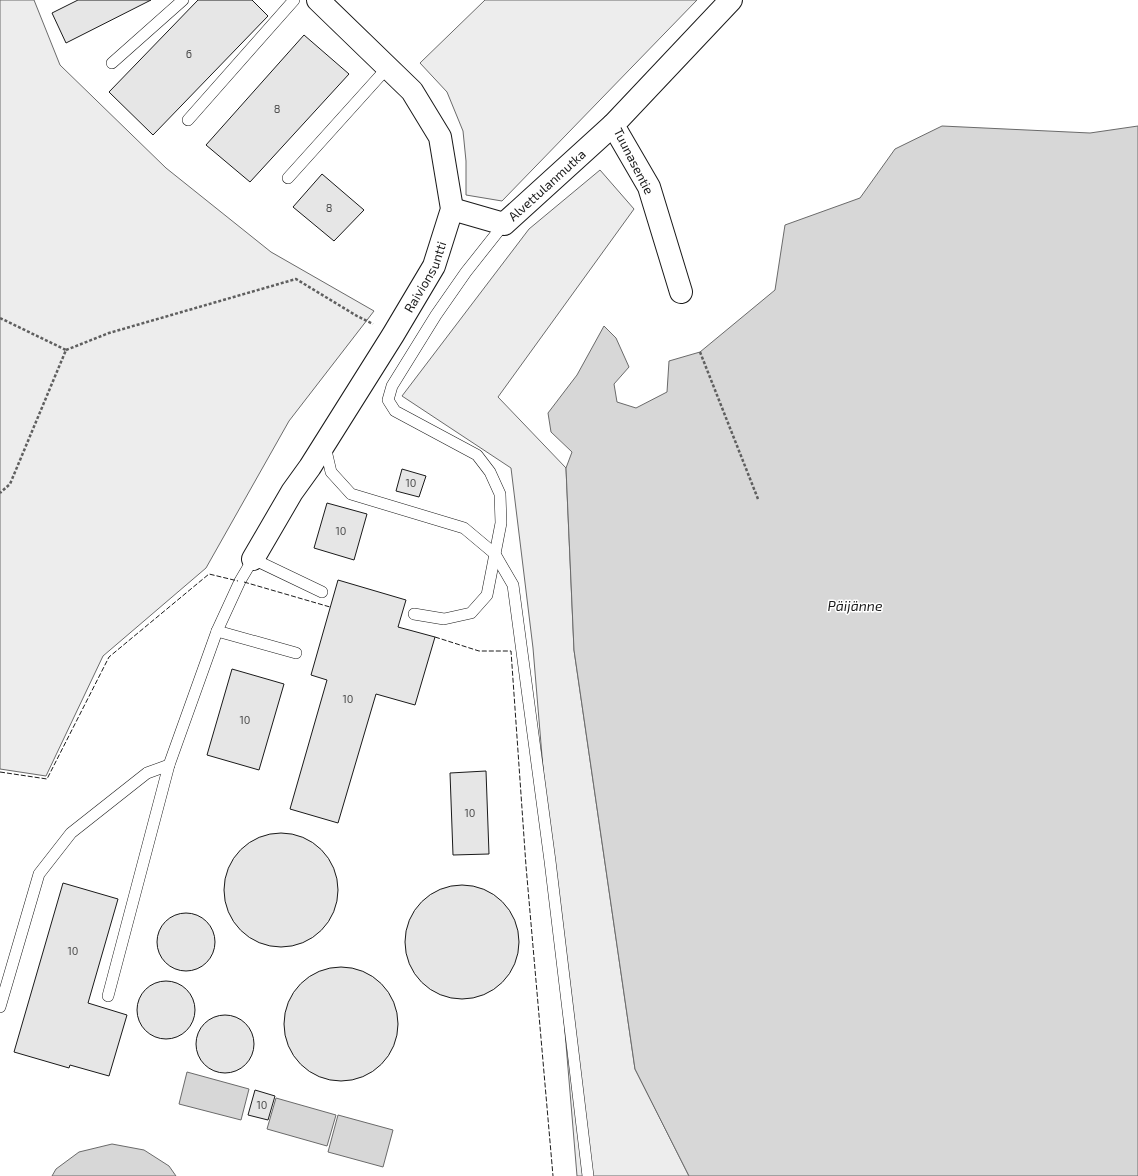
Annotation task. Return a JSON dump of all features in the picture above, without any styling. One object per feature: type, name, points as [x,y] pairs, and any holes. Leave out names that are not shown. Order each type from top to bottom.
[{"type":"street","name":"Raivionsuntti","points":[[253,558],[292,492],[310,467],[434,266],[452,209],[440,137],[412,91],[318,0]]},
{"type":"street","name":"Tuunasentie","points":[[682,292],[649,187],[613,125],[731,0]]},
{"type":"street","name":"Alvettulanmutka","points":[[452,209],[504,224],[613,125]]},
{"type":"lane","points":[[112,63],[183,0]]},
{"type":"lane","points":[[188,120],[294,0]]},
{"type":"lane","points":[[288,178],[388,67]]},
{"type":"lane","points":[[414,614],[444,619],[470,613],[487,594],[501,523],[500,494],[490,472],[477,456],[396,411],[388,400],[392,386],[436,315],[466,272],[504,224]]},
{"type":"lane","points":[[325,443],[331,472],[351,494],[464,528],[495,554],[514,585],[550,861],[588,1176]]},
{"type":"lane","points":[[108,996],[169,765],[217,631],[240,581],[253,558],[322,592]]},
{"type":"lane","points":[[217,631],[296,654]]},
{"type":"lane","points":[[0,1007],[39,874],[71,833],[147,773],[169,765]]},
{"type":"path","points":[[0,493],[10,484],[66,350],[110,333],[296,279],[357,316],[392,335]]},
{"type":"path","points":[[0,318],[66,350]]},
{"type":"path","points":[[700,352],[758,499]]},
{"type":"shaded area","points":[[0,0],[34,0],[60,65],[166,168],[271,252],[374,311],[289,421],[206,568],[103,656],[46,776],[0,769]]},
{"type":"shaded area","points":[[485,0],[697,0],[502,201],[466,195],[466,161],[463,131],[447,92],[420,63]]},
{"type":"shaded area","points":[[600,170],[634,209],[498,397],[566,468],[574,650],[635,1069],[689,1176],[577,1176],[533,648],[511,468],[402,396],[529,229]]},
{"type":"water","name":"Päijänne","points":[[942,126],[1090,133],[1138,126],[1138,1176],[689,1176],[635,1069],[574,650],[566,468],[572,452],[551,432],[548,413],[577,375],[604,326],[616,338],[629,367],[614,384],[617,402],[636,408],[667,392],[669,361],[700,352],[775,290],[785,225],[860,198],[895,149]]},
{"type":"water","points":[[187,1072],[249,1089],[241,1120],[179,1104]]},
{"type":"water","points":[[276,1098],[336,1115],[327,1146],[267,1129]]},
{"type":"water","points":[[338,1115],[393,1130],[383,1167],[328,1152]]},
{"type":"water","points":[[112,1144],[144,1150],[169,1166],[176,1176],[52,1176],[56,1169],[79,1152]]},
{"type":"building","points":[[78,0],[151,0],[66,43],[52,13]]},
{"type":"building","points":[[198,0],[252,0],[268,16],[153,135],[109,92]]},
{"type":"building","points":[[304,35],[349,74],[250,182],[206,145]]},
{"type":"building","points":[[322,174],[364,210],[334,241],[293,207]]},
{"type":"building","points":[[402,469],[426,476],[419,497],[396,491]]},
{"type":"building","points":[[327,503],[367,514],[354,560],[314,548]]},
{"type":"building","points":[[338,580],[406,600],[398,627],[435,637],[415,705],[376,694],[338,823],[290,809],[327,680],[311,675]]},
{"type":"building","points":[[232,669],[284,684],[259,770],[207,755]]},
{"type":"building","points":[[486,771],[489,854],[453,855],[450,773]]},
{"type":"building","points":[[281,833],[303,838],[321,850],[333,868],[338,890],[333,912],[321,930],[303,942],[281,947],[259,942],[241,930],[229,912],[224,890],[229,868],[241,850],[259,838]]},
{"type":"building","points":[[63,883],[118,899],[88,1003],[127,1015],[109,1076],[70,1065],[69,1068],[14,1052]]},
{"type":"building","points":[[462,885],[473,886],[484,890],[502,902],[514,920],[518,931],[518,953],[514,964],[502,982],[484,994],[473,998],[462,999],[451,998],[440,994],[422,982],[410,964],[406,953],[405,942],[406,931],[410,920],[422,902],[440,890],[451,886]]},
{"type":"building","points":[[186,913],[197,915],[210,926],[213,931],[215,942],[213,953],[202,966],[197,969],[186,971],[175,969],[162,958],[159,953],[157,942],[159,931],[170,918],[175,915]]},
{"type":"building","points":[[341,967],[352,968],[363,972],[381,984],[393,1002],[397,1013],[397,1035],[393,1046],[381,1064],[363,1076],[352,1080],[341,1081],[330,1080],[319,1076],[301,1064],[289,1046],[285,1035],[284,1024],[285,1013],[289,1002],[301,984],[319,972],[330,968]]},
{"type":"building","points":[[166,981],[177,983],[190,994],[193,999],[195,1010],[193,1021],[182,1034],[177,1037],[166,1039],[155,1037],[142,1026],[139,1021],[137,1010],[139,999],[150,986],[155,983]]},
{"type":"building","points":[[225,1015],[236,1017],[249,1028],[252,1033],[254,1044],[252,1055],[241,1068],[236,1071],[225,1073],[214,1071],[201,1060],[198,1055],[196,1044],[198,1033],[209,1020],[214,1017]]},
{"type":"building","points":[[255,1090],[275,1096],[268,1120],[248,1115]]},
{"type":"fence","points":[[0,772],[47,779],[109,657],[209,574],[238,581]]},
{"type":"fence","points":[[244,582],[330,607]]},
{"type":"fence","points":[[435,637],[479,651],[511,651],[526,866],[553,1176]]}]
